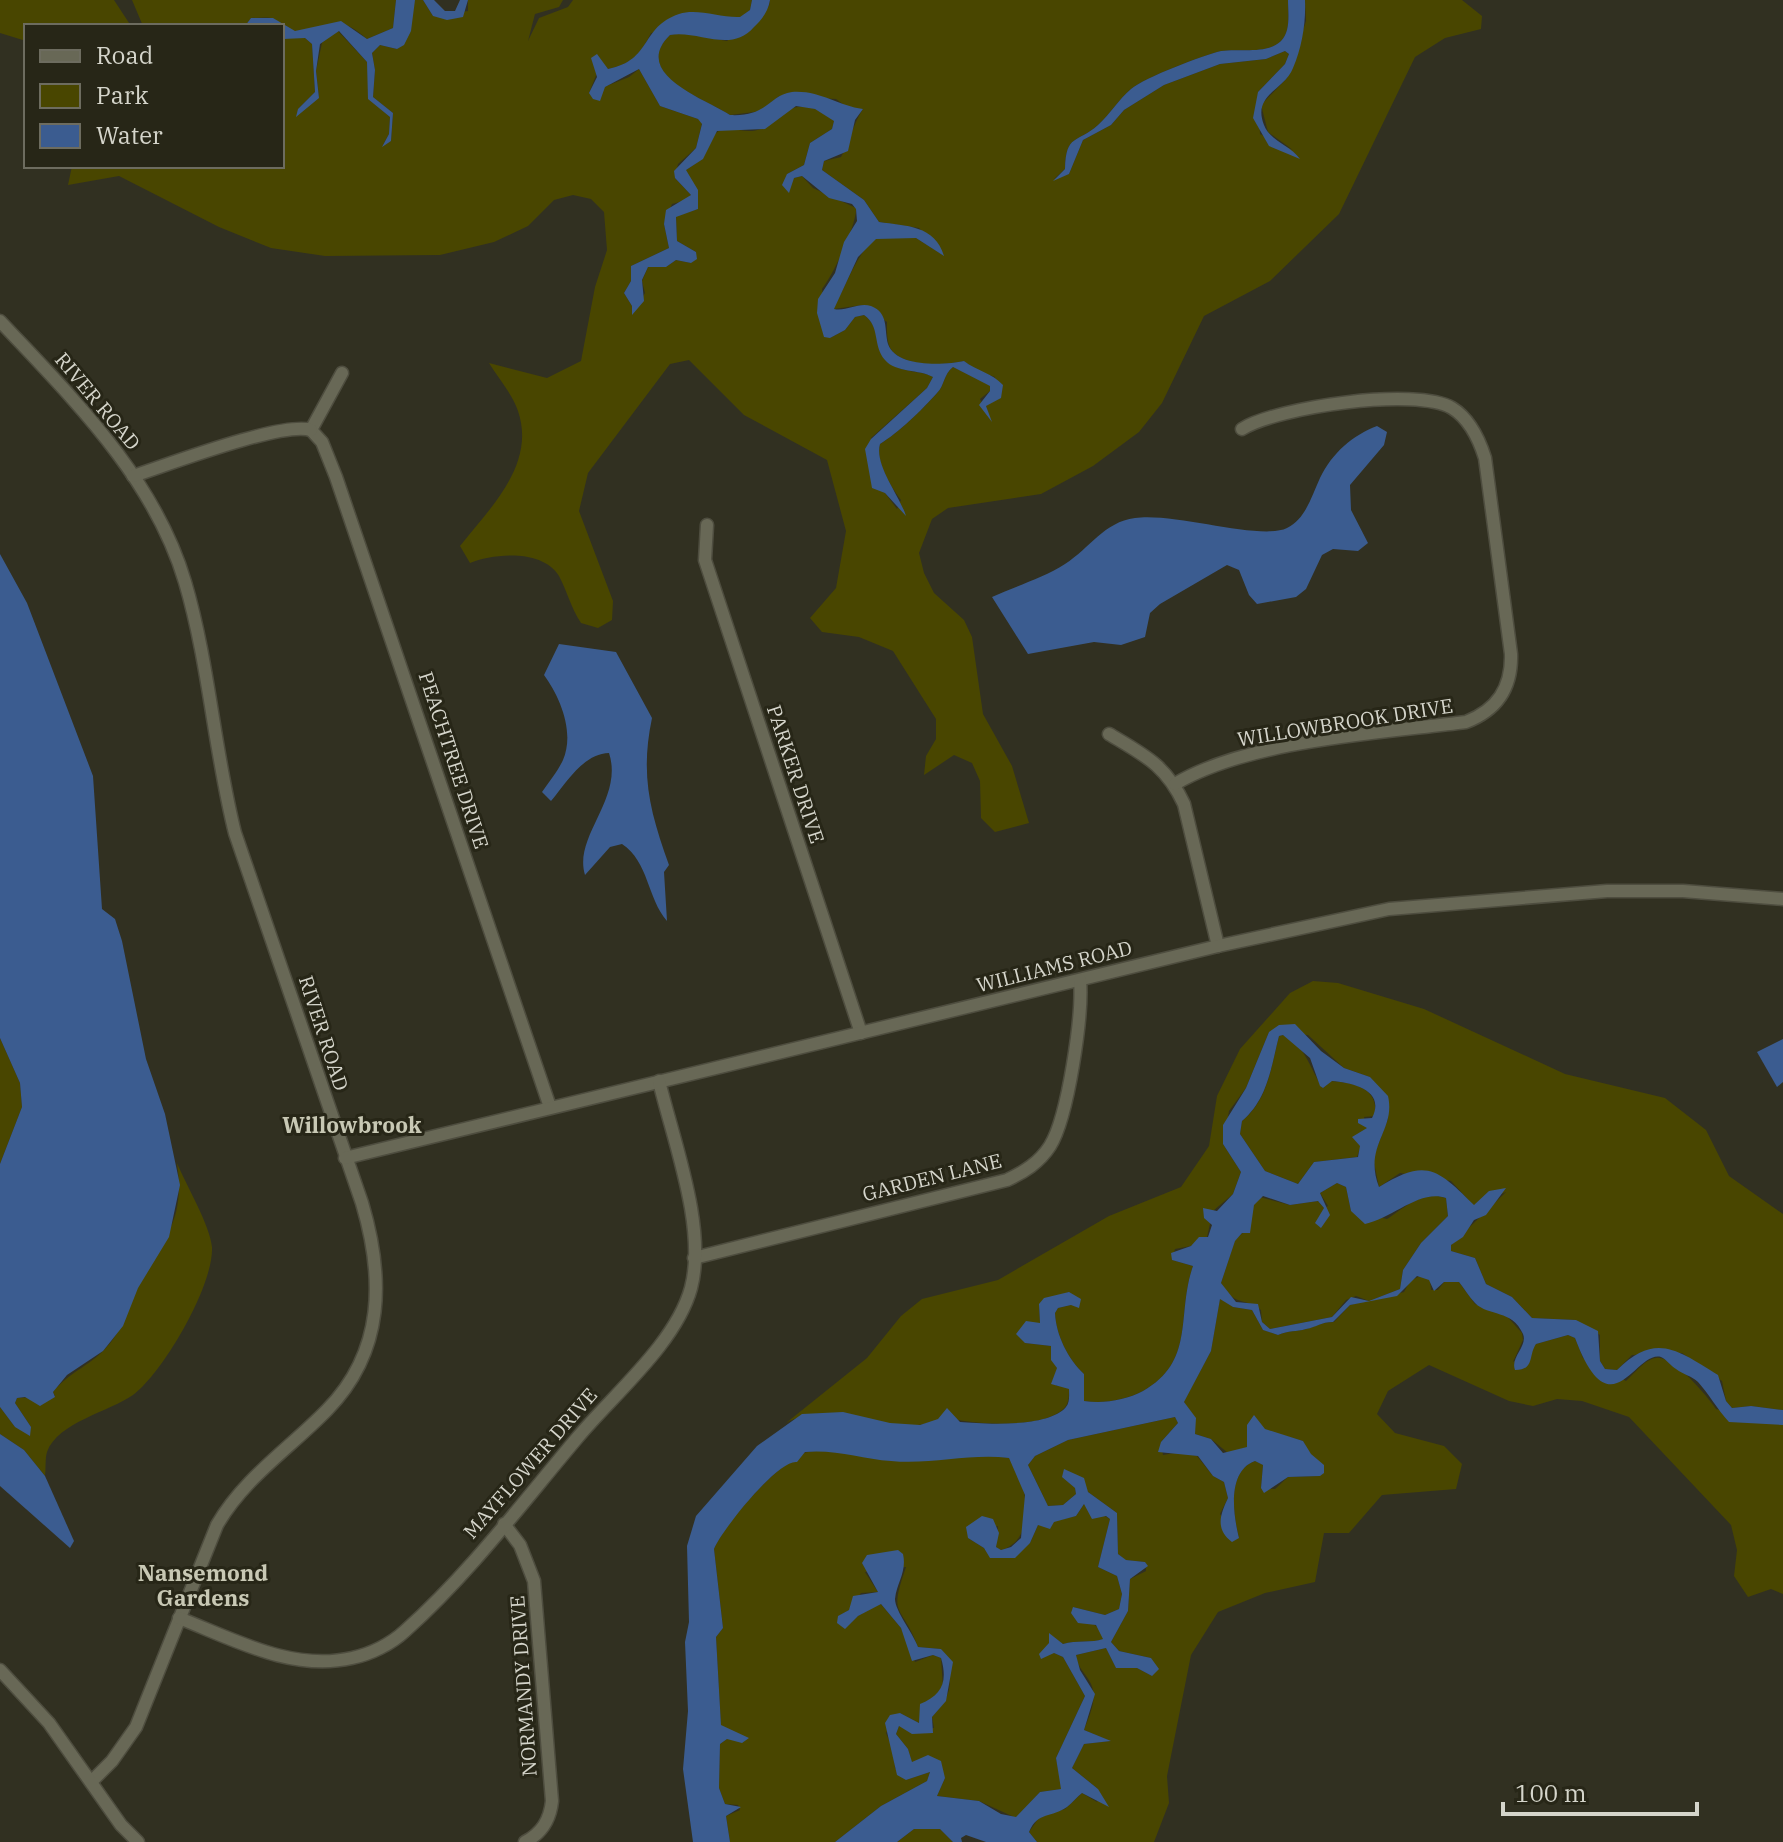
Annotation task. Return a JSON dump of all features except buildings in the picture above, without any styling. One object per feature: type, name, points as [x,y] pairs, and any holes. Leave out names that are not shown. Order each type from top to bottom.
[{"type":"street","name":"RIVER ROAD","points":[[0,321],[82,408],[133,476],[156,516],[185,582],[235,833],[370,1231],[378,1266],[377,1299],[366,1346],[354,1373],[328,1409],[229,1504],[136,1727],[112,1761],[91,1782]]},
{"type":"street","points":[[133,476],[268,434],[297,427],[311,430],[342,373]]},
{"type":"street","name":"WILLOWBROOK DRIVE","points":[[1175,784],[1213,765],[1291,748],[1466,722],[1490,710],[1500,700],[1509,679],[1511,654],[1485,458],[1481,443],[1462,416],[1438,402],[1410,397],[1283,412],[1242,429]]},
{"type":"street","name":"PEACHTREE DRIVE","points":[[311,430],[322,442],[336,477],[550,1107]]},
{"type":"street","name":"PARKER DRIVE","points":[[707,525],[705,560],[861,1033]]},
{"type":"street","points":[[1109,734],[1155,762],[1175,784],[1184,804],[1218,946]]},
{"type":"street","name":"WILLIAMS ROAD","points":[[345,1158],[1218,946],[1389,909],[1506,898],[1661,890],[1783,899]]},
{"type":"street","name":"GARDEN LANE","points":[[694,1258],[1007,1180],[1034,1165],[1056,1133],[1080,1020],[1080,980]]},
{"type":"street","name":"MAYFLOWER DRIVE","points":[[179,1618],[305,1662],[328,1662],[367,1654],[403,1633],[504,1524],[673,1326],[691,1287],[694,1258],[691,1214],[659,1081]]},
{"type":"street","name":"NORMANDY DRIVE","points":[[504,1524],[520,1545],[534,1581],[552,1801],[547,1822],[541,1831],[525,1842]]},
{"type":"street","points":[[0,1670],[25,1693],[121,1825],[138,1842]]},
{"type":"green space","points":[[0,0],[114,0],[130,24],[24,24],[24,40],[0,33]]},
{"type":"green space","points":[[132,0],[396,0],[393,28],[367,39],[346,25],[330,24],[294,31],[269,18],[251,18],[246,24],[142,24]]},
{"type":"green space","points":[[415,0],[423,0],[433,16],[468,11],[468,0],[563,0],[559,7],[535,14],[528,41],[539,18],[568,7],[573,0],[752,0],[750,10],[741,17],[651,33],[639,53],[629,61],[608,69],[601,63],[589,93],[629,77],[639,69],[660,106],[702,123],[696,148],[678,164],[675,178],[691,195],[687,200],[672,204],[664,224],[669,248],[631,266],[631,281],[624,293],[632,306],[632,314],[645,293],[642,281],[648,267],[666,267],[676,260],[691,263],[696,252],[677,241],[676,216],[698,209],[685,170],[698,162],[716,133],[729,129],[758,130],[789,110],[800,107],[813,108],[830,117],[834,121],[832,129],[810,143],[804,165],[787,174],[794,178],[802,176],[813,188],[856,208],[844,250],[822,289],[830,338],[845,330],[855,317],[864,315],[870,320],[882,351],[891,363],[933,377],[927,388],[871,438],[885,493],[897,509],[901,500],[882,466],[880,444],[932,399],[953,367],[990,385],[990,391],[980,399],[990,419],[986,406],[995,377],[977,371],[964,361],[928,364],[901,358],[890,346],[887,322],[863,305],[834,309],[834,305],[857,261],[876,238],[916,238],[943,255],[919,228],[879,222],[864,200],[822,170],[824,161],[841,157],[863,109],[848,108],[836,99],[779,96],[762,111],[730,115],[676,84],[665,73],[659,62],[660,49],[670,35],[682,33],[727,41],[769,6],[770,0],[1288,0],[1288,27],[1281,41],[1260,50],[1221,51],[1174,67],[1138,84],[1098,125],[1070,144],[1065,169],[1054,179],[1069,174],[1083,140],[1111,125],[1124,110],[1164,85],[1220,64],[1266,59],[1285,51],[1289,54],[1285,64],[1258,92],[1260,134],[1293,150],[1268,132],[1261,105],[1287,78],[1306,21],[1305,0],[1462,0],[1482,16],[1481,29],[1445,38],[1415,57],[1339,214],[1270,281],[1204,316],[1162,403],[1139,432],[1093,466],[1041,494],[948,508],[932,519],[919,553],[924,573],[934,593],[964,620],[972,637],[983,714],[1012,766],[1029,823],[995,832],[981,818],[980,781],[972,763],[954,755],[924,775],[926,756],[936,739],[936,719],[893,651],[859,637],[822,632],[810,618],[836,588],[846,531],[827,460],[744,415],[689,360],[670,364],[588,473],[579,511],[613,601],[612,620],[598,628],[581,623],[559,576],[542,561],[530,557],[504,556],[470,563],[460,546],[497,500],[516,467],[521,449],[522,430],[518,411],[489,363],[547,378],[581,361],[595,287],[607,250],[604,212],[591,199],[573,195],[554,200],[528,226],[494,242],[440,255],[325,256],[271,248],[219,227],[119,176],[68,185],[72,168],[284,168],[284,38],[305,38],[312,44],[315,92],[298,109],[319,97],[316,71],[323,38],[338,31],[367,62],[369,95],[390,117],[389,134],[383,145],[391,141],[393,113],[373,97],[375,70],[372,53],[380,45],[397,49]]},
{"type":"green space","points":[[1313,981],[1338,983],[1424,1009],[1565,1074],[1665,1098],[1706,1130],[1729,1176],[1783,1214],[1783,1410],[1751,1406],[1732,1408],[1726,1401],[1722,1381],[1682,1353],[1632,1355],[1617,1370],[1605,1369],[1600,1361],[1600,1335],[1576,1320],[1532,1318],[1512,1297],[1486,1284],[1475,1258],[1451,1251],[1451,1245],[1506,1192],[1474,1206],[1451,1181],[1400,1173],[1379,1187],[1373,1158],[1388,1119],[1370,1077],[1344,1068],[1308,1035],[1269,1032],[1246,1088],[1229,1111],[1223,1144],[1241,1172],[1233,1194],[1213,1211],[1207,1237],[1191,1246],[1175,1249],[1172,1260],[1193,1266],[1178,1351],[1160,1379],[1143,1391],[1122,1399],[1084,1401],[1084,1374],[1064,1346],[1056,1321],[1058,1308],[1071,1305],[1069,1292],[1039,1304],[1040,1323],[1025,1343],[1051,1346],[1057,1368],[1056,1386],[1066,1385],[1069,1389],[1067,1404],[1058,1413],[1045,1419],[1013,1423],[979,1423],[949,1418],[918,1425],[901,1425],[819,1414],[802,1416],[786,1423],[867,1358],[901,1316],[922,1299],[998,1280],[1109,1216],[1181,1187],[1209,1146],[1217,1096],[1240,1049],[1290,993]]},
{"type":"green space","points":[[1283,1035],[1303,1052],[1323,1088],[1331,1081],[1349,1083],[1369,1093],[1375,1107],[1375,1116],[1364,1117],[1367,1128],[1357,1157],[1314,1162],[1298,1184],[1265,1171],[1240,1134],[1242,1121],[1263,1093],[1279,1036]]},
{"type":"green space","points":[[0,1038],[20,1083],[22,1107],[0,1164]]},
{"type":"green space","points":[[177,1163],[212,1247],[205,1283],[196,1305],[172,1349],[145,1384],[123,1401],[73,1425],[53,1442],[46,1454],[45,1476],[24,1450],[0,1434],[0,1407],[15,1427],[31,1427],[15,1403],[17,1398],[55,1396],[53,1392],[59,1385],[111,1342],[175,1217],[179,1184]]},
{"type":"green space","points":[[1337,1183],[1346,1187],[1351,1211],[1387,1219],[1415,1201],[1438,1196],[1446,1198],[1448,1216],[1421,1243],[1403,1270],[1400,1289],[1369,1301],[1356,1296],[1346,1300],[1332,1317],[1270,1329],[1262,1322],[1261,1310],[1230,1295],[1221,1283],[1235,1240],[1248,1228],[1254,1204],[1260,1197],[1290,1205],[1318,1201],[1324,1208],[1328,1206],[1320,1193]]},
{"type":"green space","points":[[1422,1275],[1430,1280],[1431,1290],[1438,1290],[1444,1282],[1459,1282],[1475,1304],[1505,1314],[1522,1333],[1523,1340],[1513,1362],[1536,1344],[1568,1335],[1575,1338],[1583,1358],[1626,1381],[1648,1361],[1663,1359],[1689,1378],[1716,1409],[1783,1425],[1783,1594],[1771,1589],[1748,1597],[1734,1576],[1737,1550],[1731,1525],[1629,1417],[1582,1401],[1557,1399],[1533,1406],[1509,1401],[1429,1365],[1388,1391],[1377,1414],[1395,1433],[1444,1446],[1462,1464],[1456,1489],[1382,1495],[1349,1533],[1324,1533],[1315,1582],[1265,1593],[1218,1612],[1191,1655],[1167,1776],[1169,1803],[1154,1842],[1037,1842],[1029,1832],[1040,1816],[1065,1809],[1082,1793],[1097,1802],[1098,1789],[1072,1768],[1084,1744],[1110,1741],[1084,1730],[1094,1696],[1076,1655],[1106,1648],[1116,1668],[1137,1668],[1152,1676],[1151,1658],[1119,1651],[1111,1642],[1128,1611],[1130,1579],[1146,1571],[1145,1562],[1125,1560],[1118,1554],[1117,1513],[1088,1492],[1075,1488],[1076,1494],[1063,1505],[1048,1506],[1028,1465],[1035,1456],[1068,1440],[1175,1417],[1178,1423],[1161,1442],[1163,1455],[1180,1452],[1197,1456],[1213,1476],[1224,1482],[1228,1498],[1220,1514],[1239,1538],[1234,1494],[1236,1483],[1246,1466],[1255,1461],[1263,1465],[1261,1488],[1275,1489],[1288,1477],[1320,1476],[1303,1441],[1247,1425],[1248,1447],[1228,1453],[1211,1439],[1195,1434],[1184,1401],[1211,1351],[1220,1298],[1233,1307],[1252,1310],[1263,1330],[1278,1335],[1334,1322],[1350,1305],[1404,1292],[1410,1281]]},
{"type":"green space","points":[[826,1450],[892,1461],[989,1455],[1009,1458],[1016,1468],[1025,1495],[1025,1523],[1021,1535],[1013,1544],[1001,1550],[996,1547],[998,1526],[968,1538],[984,1548],[991,1558],[1030,1543],[1038,1525],[1076,1516],[1084,1504],[1110,1519],[1098,1567],[1117,1576],[1122,1594],[1119,1609],[1105,1615],[1073,1607],[1102,1631],[1104,1639],[1063,1644],[1049,1634],[1054,1653],[1063,1657],[1085,1696],[1056,1758],[1062,1789],[1040,1792],[1016,1818],[979,1801],[937,1796],[945,1778],[912,1763],[908,1749],[896,1734],[899,1726],[934,1728],[932,1717],[945,1699],[950,1685],[941,1649],[918,1647],[899,1610],[898,1595],[906,1567],[865,1572],[878,1592],[861,1593],[849,1610],[839,1616],[845,1628],[880,1603],[901,1628],[915,1662],[933,1655],[941,1658],[943,1687],[919,1723],[900,1713],[886,1733],[894,1751],[895,1768],[906,1780],[930,1772],[927,1781],[881,1806],[835,1842],[730,1842],[726,1816],[740,1810],[738,1805],[725,1804],[719,1788],[720,1744],[727,1739],[721,1726],[716,1637],[723,1628],[714,1549],[739,1511],[778,1470],[801,1454]]},
{"type":"green space","points":[[914,1829],[940,1829],[953,1842],[897,1842]]},
{"type":"water","points":[[396,0],[415,0],[411,31],[404,45],[397,49],[380,45],[372,53],[375,70],[373,97],[393,113],[391,141],[382,147],[389,134],[390,117],[368,99],[367,62],[339,31],[320,44],[316,71],[319,98],[296,117],[298,109],[315,92],[312,44],[305,38],[284,39],[284,24],[295,31],[341,21],[367,39],[393,28]]},
{"type":"water","points":[[423,0],[434,0],[445,11],[455,11],[460,0],[468,0],[463,17],[447,20],[433,16]]},
{"type":"water","points":[[752,0],[770,0],[762,18],[745,35],[725,40],[670,35],[660,49],[659,62],[665,73],[676,84],[730,115],[752,113],[792,92],[811,93],[863,109],[855,120],[848,151],[824,161],[822,170],[864,200],[879,222],[909,226],[927,233],[940,246],[944,256],[916,238],[876,239],[858,257],[834,309],[871,306],[881,313],[888,344],[901,357],[934,364],[964,361],[1003,385],[1001,398],[986,406],[992,422],[979,405],[990,391],[990,386],[953,367],[931,400],[880,444],[884,471],[906,516],[885,493],[872,488],[865,449],[871,439],[927,388],[933,377],[895,367],[885,360],[873,325],[864,315],[855,317],[845,330],[830,338],[824,337],[817,313],[818,299],[835,273],[844,242],[857,221],[856,209],[852,204],[829,198],[802,176],[794,178],[789,193],[782,185],[787,174],[804,165],[810,143],[832,129],[834,121],[815,109],[796,106],[765,129],[717,131],[703,159],[686,170],[698,190],[698,209],[676,217],[677,241],[696,252],[697,259],[691,263],[676,260],[666,267],[648,267],[642,280],[644,301],[632,315],[632,306],[624,293],[631,281],[631,266],[669,248],[664,224],[666,210],[691,195],[675,178],[674,171],[696,148],[702,124],[698,119],[660,106],[639,69],[605,87],[600,101],[593,99],[589,93],[597,77],[591,58],[597,54],[608,69],[622,65],[640,51],[658,27],[679,14],[694,12],[740,17],[750,10]]},
{"type":"water","points":[[1288,0],[1305,0],[1301,43],[1289,76],[1266,99],[1261,115],[1271,135],[1300,159],[1269,146],[1253,118],[1258,92],[1285,64],[1289,54],[1285,51],[1266,59],[1220,64],[1164,85],[1124,110],[1111,125],[1083,140],[1069,174],[1053,181],[1065,169],[1070,144],[1098,125],[1138,84],[1174,67],[1221,51],[1260,50],[1281,41],[1288,27]]},
{"type":"water","points":[[251,18],[273,18],[283,24],[246,24]]},
{"type":"water","points":[[1377,426],[1387,432],[1384,445],[1350,485],[1351,510],[1368,543],[1358,551],[1333,549],[1322,555],[1306,589],[1296,597],[1257,604],[1249,595],[1239,570],[1227,565],[1160,604],[1150,613],[1145,637],[1121,645],[1094,642],[1028,654],[992,597],[1057,569],[1106,530],[1124,520],[1152,517],[1258,531],[1287,528],[1304,513],[1320,478],[1337,453],[1360,434]]},
{"type":"water","points":[[0,554],[27,603],[93,776],[102,909],[115,919],[122,941],[146,1059],[165,1114],[180,1185],[169,1237],[138,1288],[123,1326],[103,1351],[67,1375],[53,1392],[55,1397],[40,1406],[25,1397],[17,1398],[15,1403],[31,1427],[30,1436],[15,1427],[0,1407],[0,1164],[22,1107],[20,1083],[0,1038]]},
{"type":"water","points":[[559,644],[616,652],[652,718],[647,776],[652,810],[669,865],[664,872],[667,921],[655,902],[638,860],[622,844],[610,847],[585,875],[583,860],[586,846],[610,786],[612,770],[609,753],[591,758],[583,764],[551,801],[542,792],[561,764],[566,749],[564,715],[544,675]]},
{"type":"water","points":[[1295,1024],[1321,1051],[1344,1068],[1370,1077],[1388,1096],[1388,1119],[1375,1160],[1379,1187],[1408,1172],[1420,1170],[1440,1175],[1474,1205],[1489,1191],[1506,1188],[1486,1215],[1474,1220],[1463,1237],[1451,1245],[1451,1251],[1475,1258],[1486,1284],[1512,1297],[1532,1318],[1576,1320],[1598,1331],[1600,1361],[1605,1369],[1617,1370],[1643,1351],[1655,1348],[1678,1352],[1718,1375],[1726,1401],[1732,1408],[1751,1406],[1783,1410],[1783,1425],[1729,1422],[1698,1382],[1661,1357],[1651,1358],[1622,1381],[1611,1384],[1600,1380],[1588,1366],[1575,1338],[1568,1335],[1536,1344],[1526,1368],[1515,1370],[1515,1361],[1524,1338],[1518,1326],[1507,1317],[1481,1307],[1459,1282],[1444,1282],[1434,1291],[1429,1280],[1417,1276],[1397,1296],[1350,1305],[1333,1322],[1278,1335],[1263,1330],[1252,1310],[1233,1307],[1220,1299],[1211,1351],[1184,1402],[1196,1418],[1195,1434],[1211,1439],[1223,1453],[1247,1447],[1247,1425],[1254,1415],[1265,1429],[1303,1441],[1311,1454],[1324,1465],[1324,1473],[1320,1476],[1288,1477],[1264,1493],[1261,1488],[1263,1465],[1255,1461],[1246,1466],[1236,1483],[1234,1506],[1239,1538],[1232,1542],[1221,1527],[1221,1516],[1228,1498],[1224,1482],[1213,1476],[1198,1456],[1158,1452],[1161,1442],[1178,1423],[1175,1417],[1068,1440],[1035,1456],[1028,1465],[1048,1506],[1063,1505],[1076,1494],[1075,1488],[1062,1477],[1064,1469],[1084,1478],[1088,1492],[1117,1513],[1118,1554],[1126,1560],[1145,1562],[1148,1566],[1130,1579],[1128,1611],[1111,1642],[1119,1651],[1151,1658],[1159,1669],[1152,1676],[1137,1668],[1116,1668],[1106,1648],[1076,1655],[1080,1670],[1095,1694],[1084,1730],[1111,1741],[1084,1744],[1072,1768],[1098,1789],[1109,1807],[1082,1793],[1067,1807],[1041,1818],[1033,1825],[1029,1832],[1037,1842],[986,1842],[966,1835],[961,1838],[962,1842],[953,1842],[940,1829],[914,1829],[897,1842],[835,1842],[881,1806],[927,1781],[930,1772],[906,1780],[897,1775],[885,1723],[890,1715],[900,1713],[919,1723],[920,1704],[938,1692],[944,1674],[941,1658],[933,1655],[912,1661],[901,1628],[881,1604],[858,1616],[845,1629],[837,1623],[838,1616],[849,1610],[853,1596],[878,1592],[862,1563],[867,1555],[898,1550],[903,1554],[903,1572],[895,1599],[898,1610],[918,1647],[941,1649],[953,1662],[946,1701],[932,1717],[933,1733],[912,1734],[899,1726],[896,1734],[908,1749],[912,1762],[928,1755],[941,1761],[945,1778],[937,1796],[979,1801],[1001,1814],[1016,1817],[1040,1792],[1061,1789],[1056,1758],[1085,1696],[1063,1657],[1054,1653],[1041,1659],[1039,1654],[1049,1643],[1049,1633],[1063,1644],[1103,1639],[1096,1625],[1078,1623],[1071,1613],[1073,1607],[1105,1615],[1119,1609],[1122,1594],[1117,1576],[1098,1567],[1110,1519],[1106,1516],[1092,1519],[1084,1504],[1076,1516],[1054,1522],[1050,1529],[1038,1525],[1030,1543],[1015,1558],[990,1558],[984,1548],[968,1538],[966,1527],[982,1516],[993,1519],[999,1533],[996,1547],[1001,1550],[1011,1547],[1021,1538],[1025,1495],[1009,1458],[906,1462],[805,1452],[797,1462],[788,1464],[764,1483],[738,1513],[714,1549],[723,1628],[716,1637],[721,1725],[749,1738],[742,1743],[727,1739],[720,1744],[719,1788],[725,1804],[741,1807],[726,1816],[730,1842],[693,1842],[683,1769],[688,1711],[685,1642],[689,1622],[687,1546],[696,1516],[757,1446],[802,1414],[843,1412],[890,1423],[920,1425],[938,1419],[947,1408],[960,1422],[971,1423],[1031,1422],[1057,1414],[1067,1405],[1069,1389],[1051,1384],[1057,1368],[1051,1360],[1051,1346],[1025,1343],[1016,1334],[1026,1321],[1040,1323],[1039,1304],[1044,1298],[1069,1292],[1081,1299],[1079,1308],[1071,1305],[1058,1308],[1055,1313],[1064,1346],[1084,1374],[1084,1401],[1122,1399],[1143,1391],[1160,1379],[1178,1351],[1193,1266],[1172,1260],[1171,1253],[1191,1246],[1199,1237],[1208,1237],[1212,1225],[1204,1218],[1203,1208],[1217,1211],[1233,1194],[1241,1172],[1223,1144],[1223,1125],[1246,1088],[1269,1032],[1279,1025]],"holes":[[[1283,1035],[1310,1058],[1320,1086],[1323,1088],[1332,1081],[1358,1086],[1375,1101],[1372,1118],[1358,1119],[1358,1123],[1367,1128],[1352,1137],[1360,1146],[1358,1157],[1314,1162],[1298,1184],[1265,1171],[1240,1134],[1242,1121],[1263,1093],[1279,1036]],[[1337,1183],[1346,1187],[1351,1211],[1365,1224],[1426,1197],[1436,1196],[1446,1198],[1448,1216],[1421,1243],[1403,1270],[1400,1289],[1369,1301],[1351,1297],[1332,1317],[1270,1329],[1262,1322],[1258,1304],[1236,1302],[1221,1283],[1235,1241],[1242,1233],[1250,1233],[1254,1205],[1263,1196],[1290,1205],[1318,1201],[1324,1208],[1315,1223],[1321,1228],[1330,1215],[1320,1193]]]},
{"type":"water","points":[[1783,1039],[1783,1082],[1777,1087],[1757,1052]]},
{"type":"water","points":[[0,1434],[24,1450],[45,1476],[74,1541],[70,1548],[0,1486]]},
{"type":"district","name":"Willowbrook","points":[[352,1124]]},
{"type":"district","name":"Nansemond Gardens","points":[[203,1584]]}]
